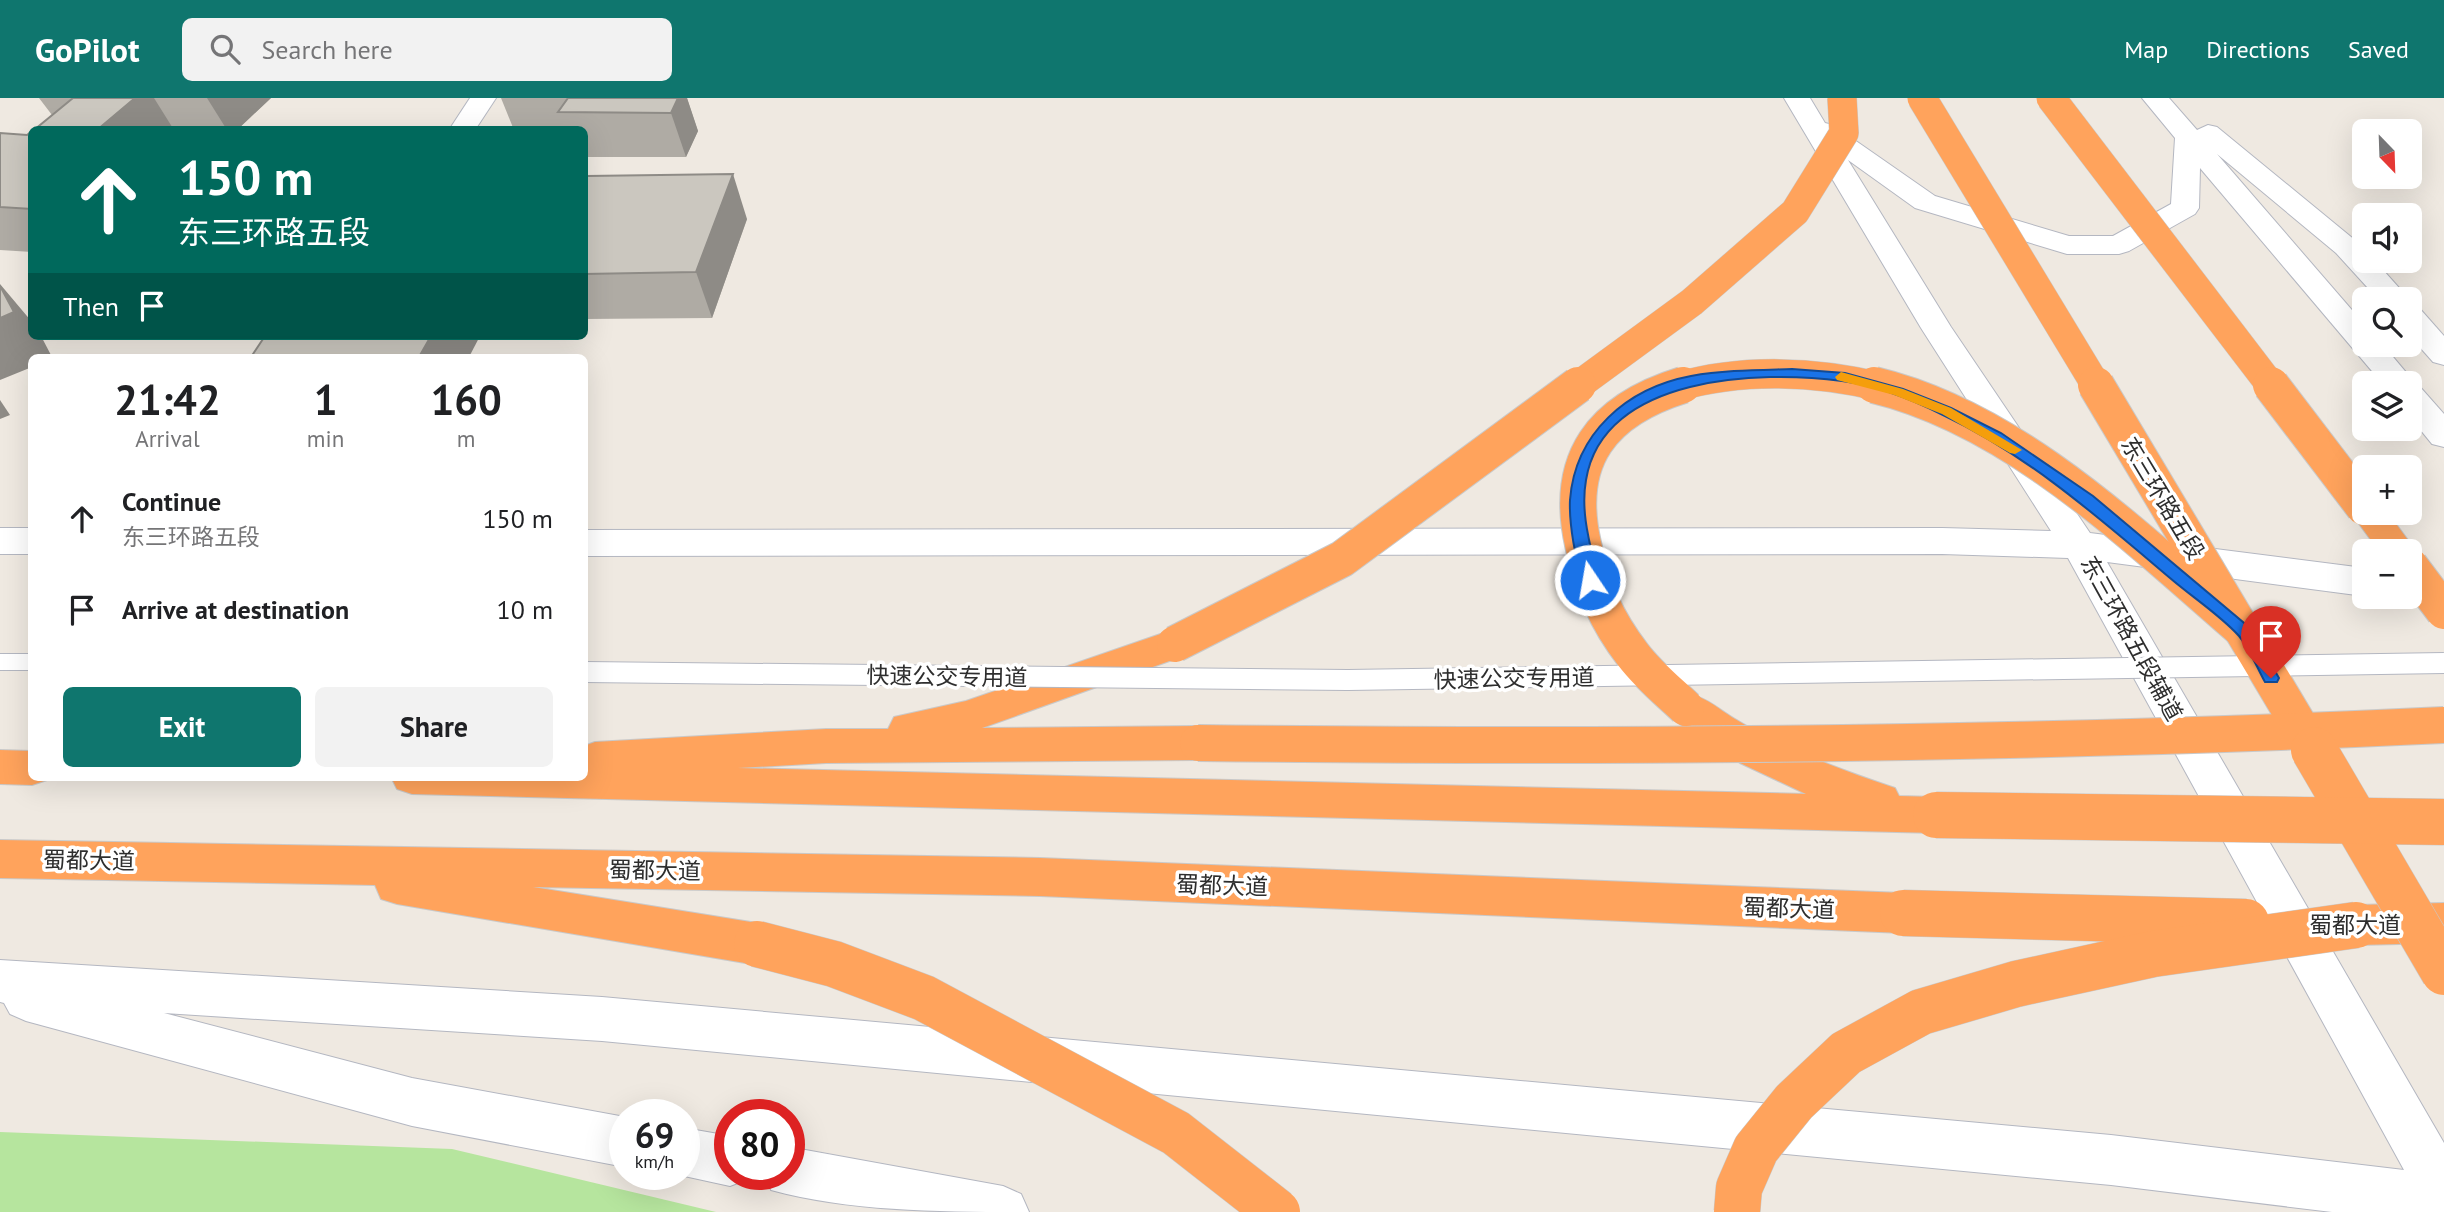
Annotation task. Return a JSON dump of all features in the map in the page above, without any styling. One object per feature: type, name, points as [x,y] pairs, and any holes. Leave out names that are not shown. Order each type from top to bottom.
[{"type":"highway","points":[[826,746],[967,716],[1175,644],[1342,559],[1692,302],[1795,212],[1844,133],[1842,98]]},
{"type":"highway","name":"东三环路五段","points":[[1922,98],[2245,632],[2444,972]]},
{"type":"highway","points":[[2051,98],[2352,491]]},
{"type":"highway","points":[[1936,815],[1841,791],[1726,736],[1686,708],[1632,655],[1590,580],[1577,515],[1579,479],[1587,456],[1591,445],[1611,421],[1651,394],[1690,381],[1739,375],[1792,373],[1845,377],[1899,392],[1947,411],[1996,437],[2088,500],[2245,632]]},
{"type":"highway","points":[[2378,525],[2389,539]]},
{"type":"highway","points":[[2422,582],[2444,611]]},
{"type":"highway","points":[[588,759],[826,746],[1198,743],[1487,747],[1975,743],[2444,725]]},
{"type":"highway","points":[[0,767],[28,768]]},
{"type":"highway","points":[[572,781],[1936,815],[2444,822]]},
{"type":"highway","name":"蜀都大道","points":[[0,859],[1040,877],[1903,913],[2356,925],[2444,923]]},
{"type":"highway","points":[[264,863],[757,944],[834,964],[925,998],[1176,1133],[1277,1212]]},
{"type":"highway","points":[[1737,1212],[1739,1188],[1756,1149],[1794,1102],[1846,1053],[1921,1012],[2017,984],[2152,954],[2356,925]]},
{"type":"main road","points":[[465,126],[483,98]]},
{"type":"main road","points":[[2155,98],[2352,329]]},
{"type":"main road","points":[[2165,98],[2346,247],[2383,287]]},
{"type":"main road","points":[[1804,110],[1925,202],[2067,245],[2119,245],[2185,208],[2188,137]]},
{"type":"main road","name":"东三环路五段辅道","points":[[1804,110],[1936,328],[2079,545],[2444,1192]]},
{"type":"main road","points":[[2422,330],[2444,355]]},
{"type":"main road","points":[[2376,357],[2389,371]]},
{"type":"main road","points":[[2422,410],[2444,436]]},
{"type":"main road","points":[[0,541],[28,541]]},
{"type":"main road","points":[[588,543],[1942,541],[2079,545],[2352,580]]},
{"type":"main road","points":[[2422,590],[2444,593]]},
{"type":"main road","points":[[0,981],[602,1019],[2110,1160],[2444,1200]]},
{"type":"main road","points":[[0,992],[412,1102],[609,1139]]},
{"type":"main road","points":[[805,1175],[1003,1212]]},
{"type":"lane","points":[[0,662],[28,662]]},
{"type":"lane","name":"快速公交专用道","points":[[588,672],[1348,680],[2444,663]]},
{"type":"green space","points":[[0,1132],[452,1149],[609,1186],[609,1190],[624,1190],[716,1212],[0,1212]]},
{"type":"building","points":[[73,98],[135,98],[102,126],[39,126]]},
{"type":"building","points":[[568,98],[678,98],[671,113],[558,112]]},
{"type":"building","points":[[0,133],[27,135],[28,209],[0,207]]},
{"type":"building","points":[[733,174],[696,272],[588,274],[588,176]]},
{"type":"building","points":[[0,286],[14,312],[0,318]]},
{"type":"building","points":[[262,340],[429,340],[421,354],[253,354]]},
{"type":"slow traffic","points":[[1841,377],[1899,392],[1947,411],[2015,450]]},
{"type":"route","points":[[1590,580],[1577,515],[1579,479],[1591,445],[1611,421],[1651,394],[1690,381],[1739,375],[1792,373],[1845,377],[1899,392],[1947,411],[1996,437],[2088,500],[2245,632],[2271,678]]}]
